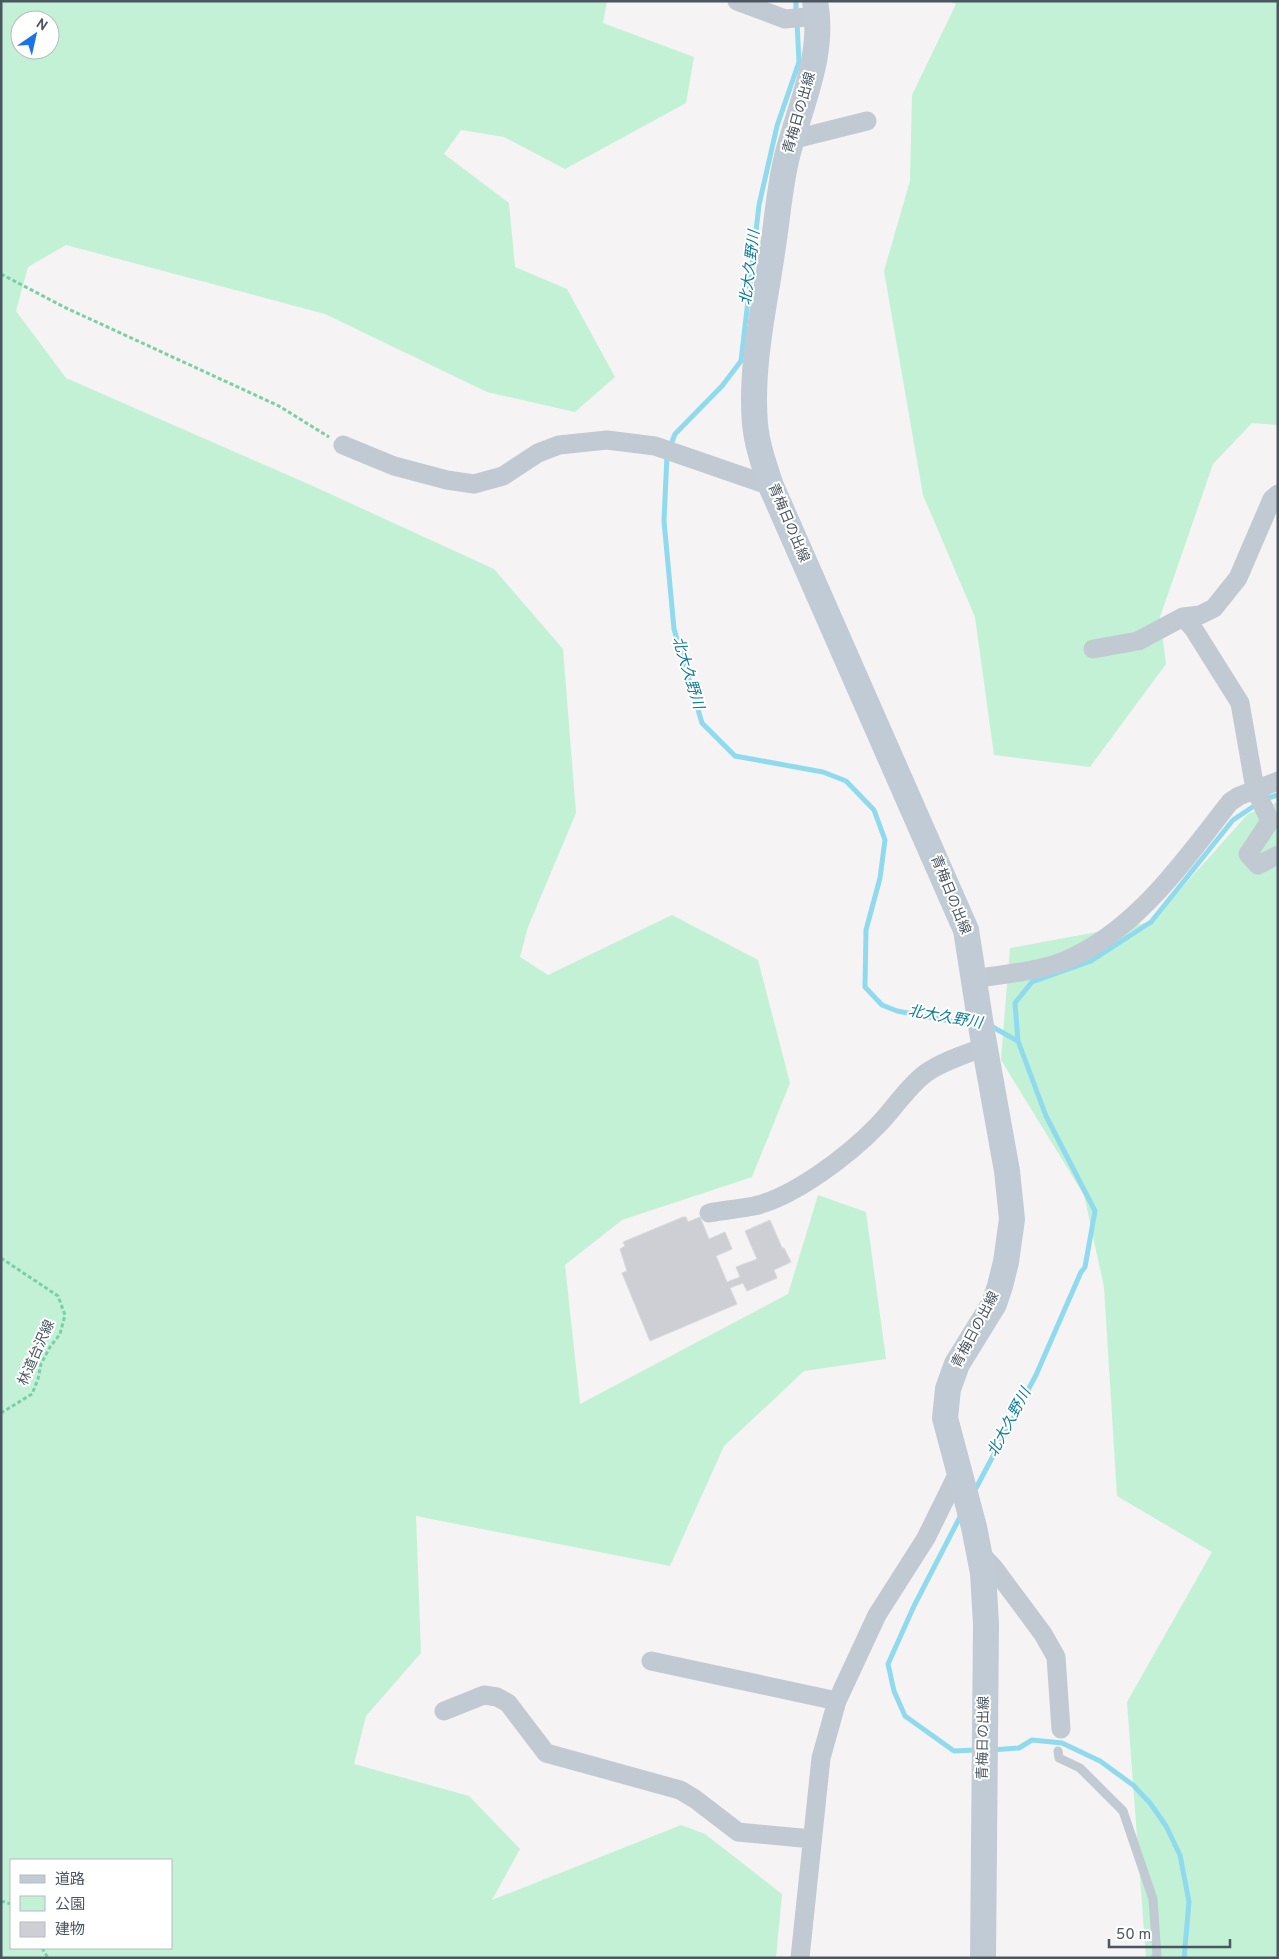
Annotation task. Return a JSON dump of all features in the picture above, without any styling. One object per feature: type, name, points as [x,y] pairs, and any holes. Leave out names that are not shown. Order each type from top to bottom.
[{"type":"main road","name":"青梅日の出線","points":[[814,12],[816,55],[788,151],[760,336],[755,384],[755,424],[761,456],[771,486],[966,930],[1007,1171],[1012,1219],[1006,1262],[994,1304],[957,1364],[948,1389],[945,1418],[980,1553],[983,1572],[986,1624],[983,1958]]},
{"type":"street","points":[[737,1],[785,19],[814,12]]},
{"type":"street","points":[[791,140],[867,121]]},
{"type":"street","points":[[343,445],[394,466],[447,480],[474,484],[503,476],[538,453],[559,445],[607,440],[659,447],[771,486]]},
{"type":"street","points":[[1093,649],[1138,641],[1183,617],[1200,615],[1214,608],[1238,578],[1272,499],[1278,494]]},
{"type":"street","points":[[1183,617],[1193,628],[1240,703],[1255,789],[1270,821],[1248,854],[1258,865],[1278,855]]},
{"type":"street","points":[[974,978],[1029,970],[1063,962],[1107,937],[1161,888],[1230,802],[1239,796],[1278,780]]},
{"type":"street","points":[[709,1213],[755,1206],[787,1193],[833,1163],[867,1136],[895,1108],[908,1090],[927,1072],[951,1060],[982,1031]]},
{"type":"street","points":[[800,1958],[821,1758],[837,1701],[877,1615],[961,1482]]},
{"type":"street","points":[[980,1553],[994,1568],[1043,1634],[1056,1657],[1061,1729]]},
{"type":"street","points":[[652,1661],[837,1701]]},
{"type":"street","points":[[444,1711],[484,1695],[497,1698],[508,1703],[546,1753],[680,1790],[695,1799],[738,1832],[812,1839]]},
{"type":"lane","points":[[1058,1751],[1059,1758],[1080,1768],[1123,1811],[1154,1899],[1157,1956],[1155,1958]]},
{"type":"path","points":[[1,274],[100,323],[279,406],[343,445]]},
{"type":"path","name":"林道台沢線","points":[[1,1258],[58,1296],[65,1315],[60,1334],[50,1347],[42,1364],[32,1394],[1,1413]]},
{"type":"green space","points":[[1,1],[607,1],[603,23],[694,57],[686,103],[565,169],[504,137],[461,130],[444,154],[509,203],[515,267],[567,289],[615,377],[575,412],[487,392],[325,314],[66,245],[28,267],[16,311],[66,378],[315,487],[494,569],[563,649],[576,813],[528,927],[520,957],[548,975],[672,915],[758,960],[790,1083],[752,1177],[622,1220],[565,1265],[580,1404],[788,1294],[818,1195],[866,1212],[886,1359],[804,1371],[724,1446],[670,1566],[416,1516],[421,1653],[366,1716],[354,1764],[469,1796],[520,1849],[492,1900],[681,1825],[705,1834],[782,1894],[776,1958],[1,1958]]},
{"type":"green space","points":[[949,1],[1278,1],[1278,425],[1252,423],[1213,464],[1160,617],[1166,664],[1090,767],[994,755],[975,617],[923,495],[884,271],[910,181],[912,95],[956,4]]},
{"type":"green space","points":[[1278,802],[1278,1958],[1146,1958],[1127,1702],[1212,1552],[1117,1496],[1104,1287],[1084,1195],[1001,1060],[1010,948],[1151,922],[1248,814]]},
{"type":"building","points":[[686,1217],[688,1222],[700,1217],[709,1239],[725,1232],[732,1249],[716,1256],[727,1282],[740,1277],[736,1267],[757,1259],[745,1231],[770,1220],[782,1248],[784,1248],[791,1262],[774,1270],[777,1278],[747,1291],[743,1283],[730,1288],[737,1304],[650,1341],[622,1273],[627,1271],[620,1249],[625,1246],[623,1242]]},
{"type":"waterway","name":"北大久野川","points":[[796,1],[796,13]]},
{"type":"waterway","name":"北大久野川","points":[[670,447],[675,434],[722,386],[741,361],[759,205],[777,126],[799,62],[797,22]]},
{"type":"waterway","name":"北大久野川","points":[[667,455],[664,521],[674,629],[702,723],[735,756],[823,772],[846,781],[874,810],[885,840],[880,878],[866,930],[865,987],[882,1005],[897,1011],[973,1024]]},
{"type":"waterway","points":[[1264,799],[1278,795]]},
{"type":"waterway","points":[[1018,1041],[1015,1003],[1032,982],[1091,961],[1151,922],[1233,820],[1257,804]]},
{"type":"waterway","name":"北大久野川","points":[[975,1490],[1036,1375],[1081,1272],[1085,1267],[1095,1211],[1046,1116],[1018,1041],[989,1025]]},
{"type":"waterway","name":"北大久野川","points":[[961,1515],[914,1606],[888,1664],[894,1691],[905,1716],[954,1751],[976,1750]]},
{"type":"waterway","name":"北大久野川","points":[[992,1750],[1019,1748],[1032,1740],[1062,1743],[1100,1761],[1133,1785],[1150,1803],[1166,1826],[1180,1855],[1189,1902],[1184,1958]]}]
